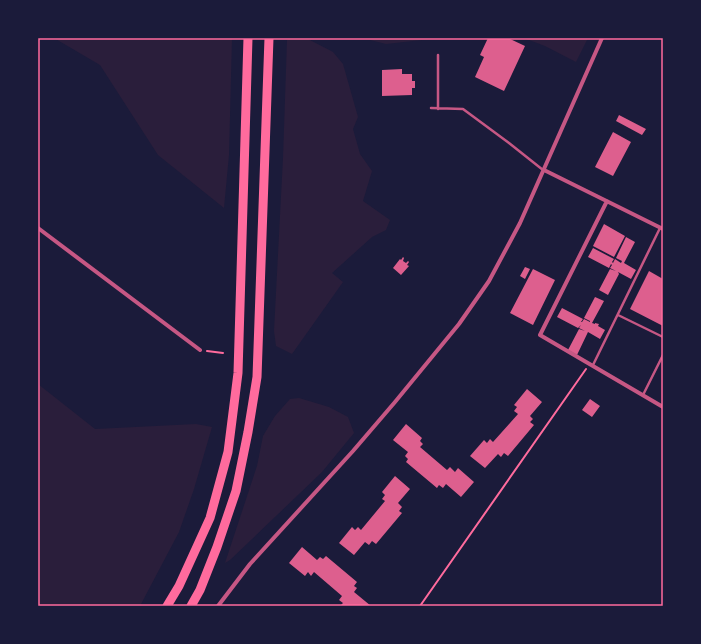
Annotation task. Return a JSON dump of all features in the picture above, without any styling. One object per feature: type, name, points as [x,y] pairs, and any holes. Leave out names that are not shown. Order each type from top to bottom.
[{"type":"highway","points":[[167,606],[179,586],[210,518],[228,452],[238,373],[248,38]]},
{"type":"highway","points":[[191,606],[200,590],[218,547],[236,491],[257,377],[269,38]]},
{"type":"street","points":[[218,606],[250,564],[353,451],[458,324],[489,281],[520,223],[602,38]]},
{"type":"street","points":[[544,170],[662,228]]},
{"type":"street","points":[[607,201],[540,335],[663,407]]},
{"type":"street","points":[[38,228],[200,350]]},
{"type":"lane","points":[[438,55],[438,109]]},
{"type":"lane","points":[[431,108],[462,109],[544,170]]},
{"type":"lane","points":[[591,365],[662,228]]},
{"type":"lane","points":[[618,315],[663,337]]},
{"type":"lane","points":[[643,395],[663,355]]},
{"type":"path","points":[[200,350],[223,353]]},
{"type":"path","points":[[420,606],[591,365]]},
{"type":"shaded area","points":[[54,38],[232,38],[229,155],[224,208],[158,155],[100,65]]},
{"type":"shaded area","points":[[291,38],[306,38],[333,52],[343,64],[358,117],[353,129],[360,154],[372,171],[363,201],[390,220],[386,230],[372,237],[332,273],[343,282],[292,354],[276,346],[274,331],[283,158],[287,40]]},
{"type":"shaded area","points":[[371,38],[440,38],[386,44],[370,40]]},
{"type":"shaded area","points":[[524,38],[588,38],[576,62],[545,46]]},
{"type":"shaded area","points":[[38,384],[95,429],[196,424],[212,427],[194,489],[179,532],[140,606],[38,606]]},
{"type":"shaded area","points":[[299,398],[329,407],[348,417],[354,433],[322,472],[230,560],[225,563],[257,466],[263,436],[275,416],[290,399]]},
{"type":"building","points":[[488,38],[508,38],[525,46],[504,91],[475,77],[484,57],[480,55]]},
{"type":"building","points":[[402,69],[402,74],[412,74],[412,81],[415,81],[415,88],[412,88],[412,95],[382,96],[382,70]]},
{"type":"building","points":[[619,115],[646,129],[642,135],[616,121]]},
{"type":"building","points":[[613,132],[631,142],[613,176],[595,167]]},
{"type":"building","points":[[604,224],[625,236],[614,257],[593,246]]},
{"type":"building","points":[[626,237],[635,242],[624,263],[636,270],[631,279],[618,272],[619,274],[608,295],[599,290],[610,269],[616,271],[610,268],[612,265],[611,264],[609,268],[588,257],[593,248],[614,259],[612,262],[613,263],[615,259],[621,263],[622,261],[616,258]]},
{"type":"building","points":[[403,257],[403,261],[406,263],[408,261],[409,262],[407,265],[409,266],[401,275],[393,268]]},
{"type":"building","points":[[525,267],[530,269],[525,279],[520,276]]},
{"type":"building","points":[[533,269],[555,280],[533,325],[510,313]]},
{"type":"building","points":[[649,271],[663,279],[663,326],[630,309]]},
{"type":"building","points":[[595,297],[604,301],[592,323],[599,324],[598,326],[605,330],[600,339],[588,332],[577,355],[568,350],[579,329],[585,331],[579,328],[581,325],[578,328],[557,317],[562,308],[583,319],[581,322],[584,319],[590,322],[584,318]]},
{"type":"building","points":[[527,389],[542,402],[530,416],[533,419],[530,422],[534,425],[508,456],[504,453],[501,457],[498,454],[485,468],[470,456],[484,440],[487,443],[490,439],[493,442],[518,414],[514,411],[517,407],[514,405]]},
{"type":"building","points":[[590,399],[600,406],[592,417],[582,410]]},
{"type":"building","points":[[406,424],[422,438],[420,441],[423,444],[420,447],[447,470],[450,467],[455,472],[458,468],[474,482],[461,497],[446,484],[443,488],[439,485],[437,488],[406,462],[408,459],[405,456],[408,452],[393,440]]},
{"type":"building","points":[[395,476],[410,489],[398,503],[402,507],[399,511],[402,513],[376,544],[372,541],[369,545],[365,542],[354,555],[339,543],[352,527],[355,530],[358,527],[361,530],[385,501],[382,499],[385,495],[382,492]]},
{"type":"building","points":[[302,547],[317,560],[320,557],[323,559],[326,556],[357,582],[354,586],[357,588],[354,592],[371,606],[340,606],[343,603],[339,600],[342,596],[314,572],[311,576],[308,572],[305,576],[289,563]]}]
